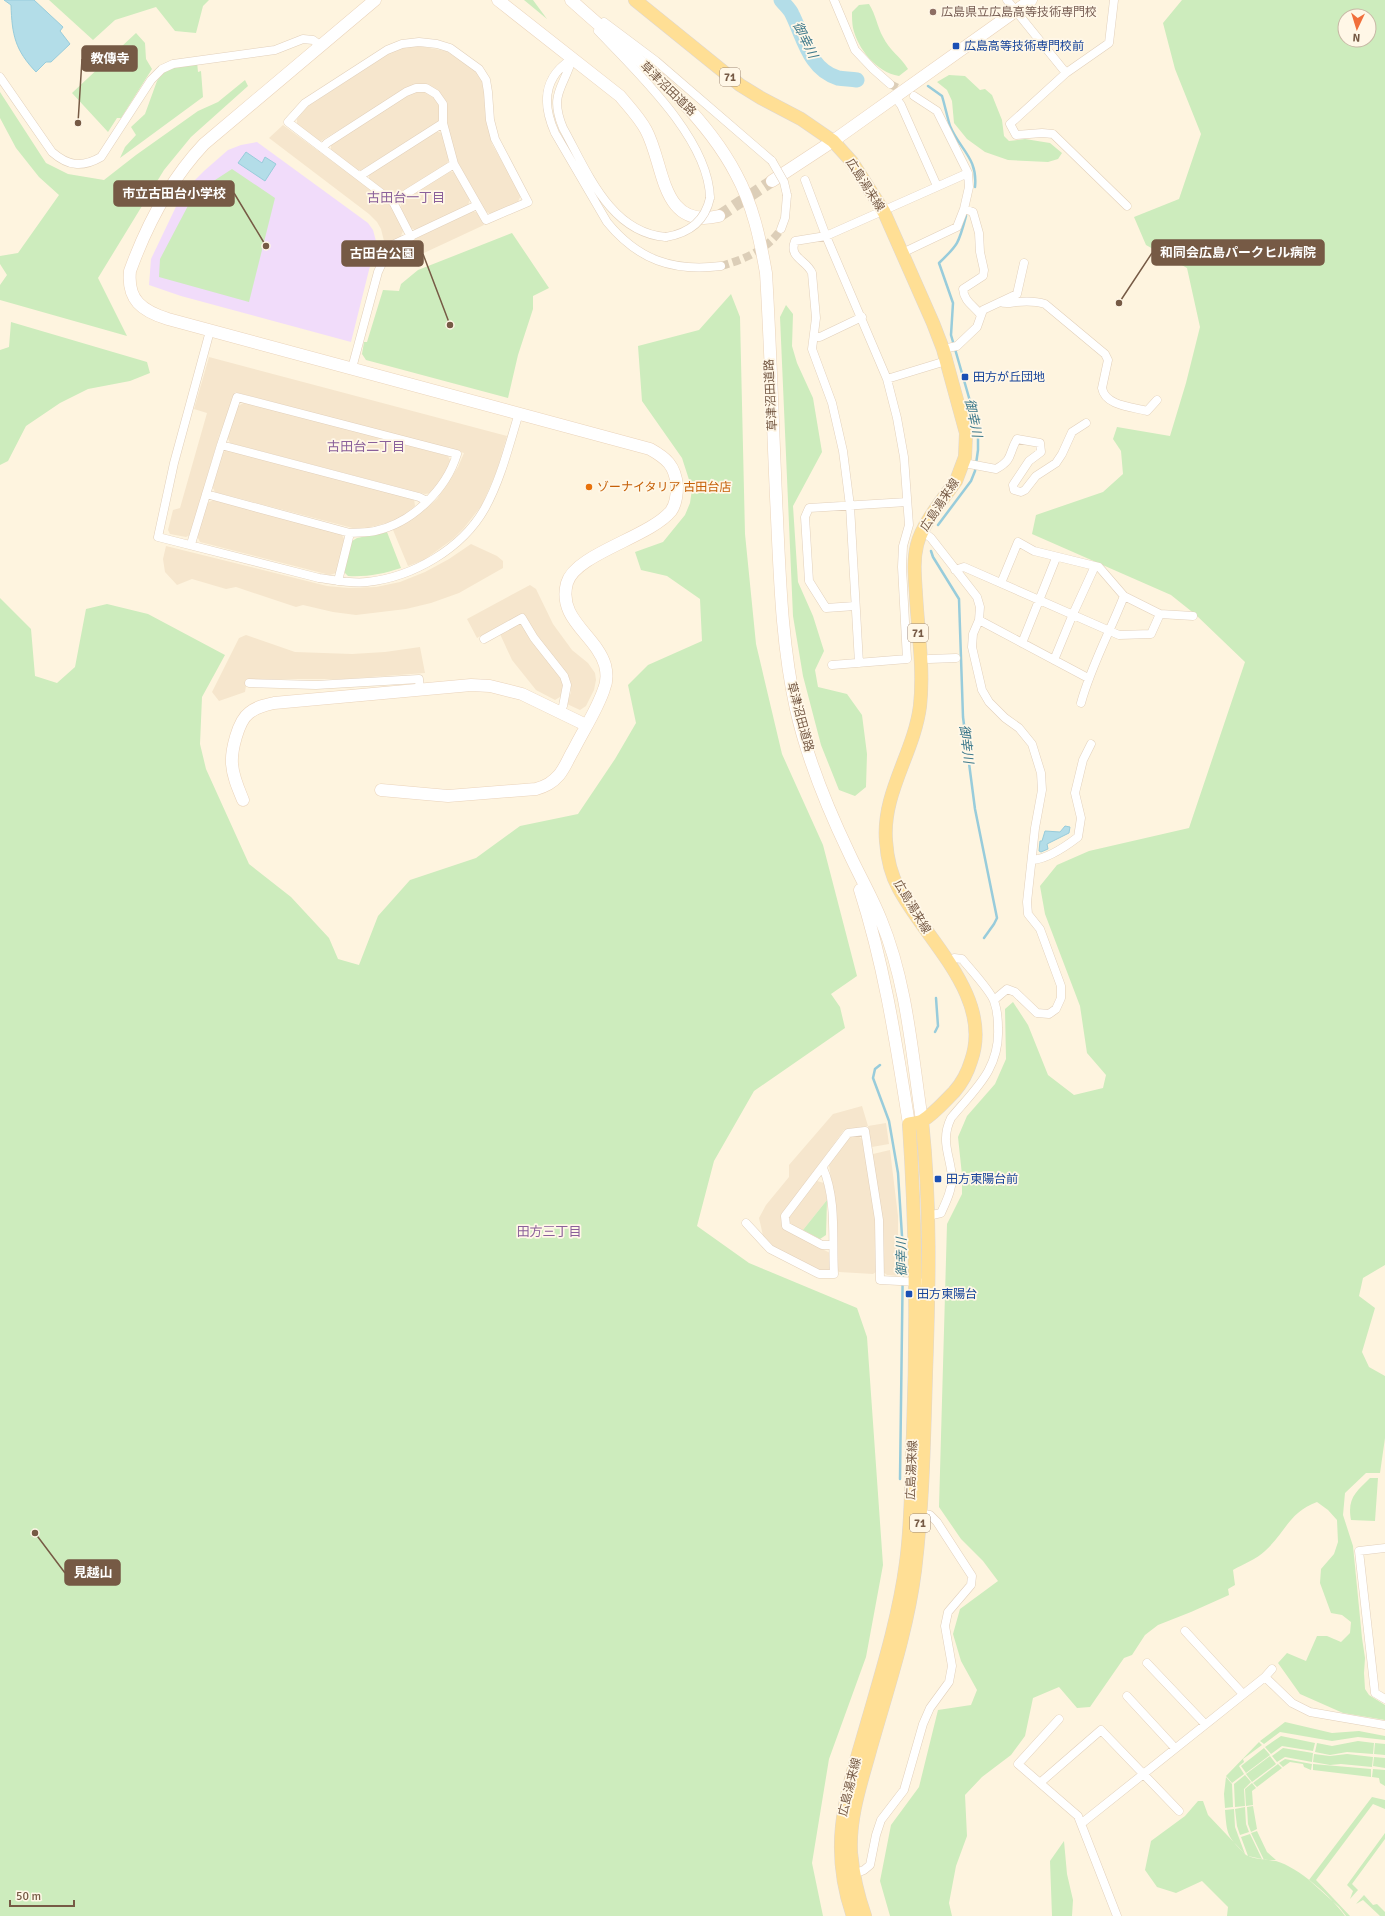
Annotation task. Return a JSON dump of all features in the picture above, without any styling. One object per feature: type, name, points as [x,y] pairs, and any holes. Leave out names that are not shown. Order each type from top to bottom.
[{"type":"main road","name":"広島湯来線","points":[[635,0],[740,85],[760,98],[801,119],[833,141],[852,162],[884,212],[933,323],[944,355],[966,433],[964,463],[956,481],[922,531],[917,542],[914,560],[920,659],[920,704],[911,744],[890,799],[886,817],[886,841],[892,872],[898,887],[917,921],[948,961],[968,997],[973,1012],[975,1041],[973,1056],[968,1071],[957,1089],[922,1121],[928,1216],[930,1283],[916,1513],[898,1612],[848,1786],[841,1821],[841,1862],[848,1900],[853,1916]]},
{"type":"main road","points":[[908,1124],[922,1121]]},
{"type":"main road","name":"広島湯来線","points":[[865,1916],[854,1874],[851,1852],[852,1824],[860,1787],[899,1648],[915,1571],[916,1282],[913,1188],[908,1124]]},
{"type":"street","points":[[375,0],[204,144],[193,156],[172,185],[133,262],[129,282],[132,293],[143,309],[152,314],[210,331],[650,449],[666,458],[676,476],[677,496],[671,511],[657,523],[581,564],[567,582],[565,594],[566,607],[600,654],[606,674],[605,688],[560,774],[550,784],[536,789],[448,796],[381,790]]},
{"type":"street","points":[[498,0],[620,96],[634,112],[646,130],[655,152],[668,195],[680,209],[700,218],[710,219],[719,216]]},
{"type":"street","points":[[572,0],[648,84],[682,128],[707,174],[710,185],[710,198],[704,215],[697,224],[687,231],[666,237],[646,233],[634,228],[623,220],[602,196],[563,128],[558,116],[556,103],[557,93],[560,83],[567,73],[572,58]]},
{"type":"street","points":[[572,0],[656,61],[772,161],[784,182],[787,195],[785,218],[781,229]]},
{"type":"street","name":"草津沼田道路","points":[[572,0],[676,95],[700,121],[736,174],[750,205],[760,238],[766,273],[780,580],[788,670],[808,751],[848,852]]},
{"type":"street","points":[[834,0],[855,50],[890,84]]},
{"type":"street","points":[[1007,0],[1066,73]]},
{"type":"street","points":[[772,181],[833,141],[1031,0]]},
{"type":"street","points":[[1114,0],[1109,43],[1066,73],[1010,124],[1016,135],[1042,133],[1052,134],[1127,206]]},
{"type":"street","points":[[0,77],[52,152],[62,160],[76,164],[89,164],[101,157],[151,80],[162,69],[173,64],[275,50],[302,39],[313,40],[320,46]]},
{"type":"street","points":[[322,148],[327,143],[406,92],[416,88],[426,88],[436,94],[442,104],[443,123],[454,164],[486,220],[528,202],[494,139],[490,120],[486,80],[479,69],[450,48],[437,44],[419,42],[402,44],[387,50],[305,103],[288,122],[322,148],[360,176],[393,202],[411,236]]},
{"type":"street","points":[[572,58],[560,66],[554,75],[547,97],[547,109],[555,133],[607,222],[618,235],[632,247],[664,264],[690,268],[721,266]]},
{"type":"street","points":[[902,253],[957,227],[964,209],[969,187],[968,173],[937,111],[914,96]]},
{"type":"street","points":[[895,97],[901,104],[937,186]]},
{"type":"street","points":[[360,176],[443,123]]},
{"type":"street","points":[[393,202],[454,164]]},
{"type":"street","points":[[859,663],[850,506],[843,451],[832,403],[812,349],[816,318],[812,273],[810,267],[798,259],[792,246],[795,241],[826,236],[884,212],[937,186],[968,173]]},
{"type":"street","points":[[805,180],[826,236],[862,317],[887,379],[897,418],[904,457],[910,525],[903,546],[902,567],[909,659],[832,665]]},
{"type":"street","points":[[352,368],[378,272],[390,246],[477,205]]},
{"type":"street","points":[[964,209],[973,212],[979,233],[980,252],[984,270],[983,276],[964,289],[964,295],[967,302],[980,314]]},
{"type":"street","points":[[887,379],[944,355],[957,346],[977,327],[980,321],[980,314],[983,310],[1017,294],[1024,264]]},
{"type":"street","points":[[1000,302],[1006,304],[1016,302],[1037,302],[1045,304],[1105,354],[1108,360],[1102,392],[1110,400],[1147,411],[1157,400]]},
{"type":"street","points":[[814,337],[820,337],[862,317]]},
{"type":"street","points":[[210,331],[174,463],[158,537],[319,578],[338,581],[366,582],[388,579],[410,571],[443,553],[462,537],[485,509],[502,467],[518,413]]},
{"type":"street","points":[[190,544],[220,445],[237,397],[457,454],[452,470],[440,488],[427,501],[413,513],[389,527],[374,531],[350,533],[206,494]]},
{"type":"street","points":[[964,463],[996,469],[1003,465],[1012,455],[1012,446],[1016,440],[1040,443],[1041,452],[1030,461],[1013,485],[1014,490],[1021,492],[1025,490],[1036,476],[1056,463],[1062,454],[1072,432],[1086,423]]},
{"type":"street","points":[[220,445],[419,497],[427,501]]},
{"type":"street","points":[[856,606],[826,608],[809,581],[805,517],[809,508],[907,502]]},
{"type":"street","points":[[922,531],[931,538],[977,597],[980,607],[979,620],[973,634],[972,647],[982,690],[990,702],[1005,718],[1019,728],[1032,744],[1041,773],[1042,790],[1027,902],[1028,914],[1040,929],[1061,986],[1061,998],[1056,1009],[1049,1014],[1037,1013],[1015,992],[1007,989],[994,1000]]},
{"type":"street","points":[[338,581],[350,533]]},
{"type":"street","points":[[1001,583],[1018,542],[1034,551],[1056,558],[1099,568],[1124,596],[1160,614],[1192,616]]},
{"type":"street","points":[[1022,643],[1056,558]]},
{"type":"street","points":[[1054,660],[1095,566]]},
{"type":"street","points":[[955,570],[964,567],[1119,635],[1151,634],[1160,614]]},
{"type":"street","points":[[1081,703],[1088,678],[1110,631],[1124,596]]},
{"type":"street","points":[[484,640],[522,618],[534,638],[564,676],[567,685],[563,706],[559,712]]},
{"type":"street","points":[[979,620],[1088,678]]},
{"type":"street","points":[[929,659],[956,658]]},
{"type":"street","points":[[249,683],[316,685],[419,679],[420,690]]},
{"type":"street","points":[[243,800],[235,780],[232,763],[236,737],[241,722],[248,714],[258,707],[274,703],[471,685],[490,686],[522,694],[586,725]]},
{"type":"street","points":[[1032,860],[1040,860],[1078,837],[1081,818],[1075,793],[1083,760],[1091,744]]},
{"type":"street","points":[[848,852],[881,920],[893,952],[905,1008],[922,1121]]},
{"type":"street","points":[[848,852],[869,918],[886,983],[908,1124]]},
{"type":"street","points":[[928,1216],[941,1213],[950,1189],[952,1177],[945,1148],[948,1125],[951,1118],[985,1079],[995,1060],[998,1036],[997,1016],[994,1000],[962,959],[954,958],[948,961]]},
{"type":"street","points":[[832,1245],[822,1245],[786,1226],[785,1216],[848,1133],[865,1131],[879,1220],[880,1280],[930,1283]]},
{"type":"street","points":[[746,1223],[770,1249],[819,1274],[834,1274],[831,1200],[827,1178],[822,1168]]},
{"type":"street","points":[[854,1874],[864,1870],[870,1865],[876,1835],[882,1820],[904,1790],[923,1724],[930,1708],[949,1682],[952,1666],[945,1626],[948,1612],[971,1585],[972,1576],[953,1545],[930,1515],[916,1513]]},
{"type":"street","points":[[1385,1548],[1359,1551],[1375,1692],[1385,1699]]},
{"type":"street","points":[[1185,1631],[1243,1694]]},
{"type":"street","points":[[1147,1663],[1205,1724]]},
{"type":"street","points":[[1082,1823],[1265,1677],[1272,1669]]},
{"type":"street","points":[[1265,1677],[1292,1703],[1310,1712],[1385,1725]]},
{"type":"street","points":[[1127,1696],[1175,1748]]},
{"type":"street","points":[[1059,1718],[1018,1764],[1078,1816],[1117,1916]]},
{"type":"street","points":[[1040,1782],[1101,1730],[1179,1811]]},
{"type":"shaded area","points":[[418,46],[446,51],[476,71],[482,81],[485,91],[486,117],[492,144],[521,195],[518,202],[492,214],[486,212],[456,159],[448,131],[446,104],[444,98],[437,90],[428,85],[418,84],[410,86],[321,141],[315,140],[297,125],[297,119],[307,107],[388,54],[401,48]]},
{"type":"shaded area","points":[[417,91],[424,91],[436,99],[440,107],[440,117],[437,123],[361,170],[355,170],[331,151],[331,144]]},
{"type":"shaded area","points":[[283,125],[385,200],[394,209],[400,221],[403,231],[400,238],[385,245],[381,229],[377,222],[369,214],[269,138]]},
{"type":"shaded area","points":[[435,131],[442,133],[449,158],[447,164],[395,196],[389,196],[369,180],[369,173]]},
{"type":"shaded area","points":[[257,142],[368,223],[373,230],[376,241],[375,251],[351,342],[181,296],[149,285],[151,259],[183,192],[228,150],[241,145]]},
{"type":"shaded area","points":[[450,171],[456,173],[470,198],[468,206],[415,230],[409,227],[400,208],[402,201]]},
{"type":"shaded area","points":[[473,211],[478,213],[484,225],[396,266],[390,254],[396,248]]},
{"type":"shaded area","points":[[209,357],[507,436],[496,473],[482,505],[464,528],[453,539],[424,560],[408,566],[393,530],[422,512],[437,499],[458,467],[464,453],[235,392],[219,436],[190,535],[186,537],[170,534],[168,530],[173,510],[180,508],[207,413],[194,409]]},
{"type":"shaded area","points":[[245,402],[448,456],[451,462],[439,484],[432,493],[425,494],[230,443],[227,436],[238,406]]},
{"type":"shaded area","points":[[227,450],[414,499],[415,506],[401,517],[390,522],[360,530],[215,492],[212,486],[222,453]]},
{"type":"shaded area","points":[[213,500],[341,534],[345,540],[336,573],[330,575],[200,542],[197,536],[207,503]]},
{"type":"shaded area","points":[[471,544],[497,556],[503,561],[503,568],[459,593],[431,603],[406,609],[356,615],[333,612],[303,605],[296,607],[236,587],[226,589],[192,579],[177,585],[165,572],[163,559],[166,546],[327,586],[349,588],[376,587],[400,582],[425,572],[449,559]]},
{"type":"shaded area","points":[[530,585],[536,589],[553,624],[572,650],[588,663],[595,673],[596,680],[594,690],[586,706],[580,710],[567,704],[571,692],[571,683],[568,675],[534,632],[523,613],[477,638],[467,619]]},
{"type":"shaded area","points":[[517,624],[523,626],[561,676],[564,689],[560,697],[555,700],[536,690],[512,660],[500,634]]},
{"type":"shaded area","points":[[246,635],[295,652],[352,654],[385,652],[420,647],[425,673],[344,679],[247,679],[245,692],[219,701],[212,692],[239,638]]},
{"type":"shaded area","points":[[862,1106],[868,1126],[844,1130],[782,1215],[783,1229],[830,1253],[830,1270],[820,1270],[773,1247],[764,1240],[759,1218],[766,1205],[789,1177],[789,1165],[833,1114]]},
{"type":"shaded area","points":[[886,1123],[889,1144],[872,1147],[868,1126]]},
{"type":"shaded area","points":[[858,1136],[862,1139],[875,1218],[876,1272],[873,1274],[839,1272],[836,1268],[834,1200],[829,1165],[850,1137]]},
{"type":"shaded area","points":[[890,1150],[898,1216],[898,1276],[887,1275],[883,1272],[873,1154]]},
{"type":"shaded area","points":[[817,1181],[824,1183],[827,1200],[803,1230],[789,1223],[789,1217]]},
{"type":"green space","points":[[49,0],[209,0],[203,6],[196,33],[175,31],[156,7],[115,20],[93,40]]},
{"type":"green space","points":[[524,0],[533,0],[547,19]]},
{"type":"green space","points":[[1182,0],[1385,0],[1385,1265],[1363,1278],[1359,1296],[1375,1308],[1362,1352],[1369,1367],[1385,1376],[1385,1438],[1380,1473],[1366,1473],[1345,1493],[1343,1515],[1353,1546],[1365,1658],[1365,1689],[1369,1695],[1385,1705],[1385,1720],[1343,1713],[1300,1694],[1278,1663],[1287,1653],[1306,1661],[1317,1636],[1327,1636],[1341,1642],[1350,1633],[1351,1622],[1342,1615],[1331,1613],[1320,1583],[1321,1569],[1334,1554],[1338,1542],[1337,1520],[1328,1510],[1317,1502],[1300,1511],[1262,1554],[1233,1570],[1235,1585],[1228,1589],[1229,1595],[1158,1625],[1145,1635],[1132,1655],[1124,1658],[1090,1707],[1077,1708],[1059,1687],[1033,1698],[1025,1736],[1011,1755],[982,1777],[965,1795],[967,1836],[956,1866],[949,1903],[952,1916],[890,1916],[880,1881],[891,1825],[919,1787],[938,1710],[971,1705],[977,1690],[961,1661],[953,1634],[960,1609],[998,1581],[983,1561],[961,1539],[939,1507],[947,1224],[962,1194],[962,1175],[958,1137],[967,1116],[995,1084],[1006,1059],[1005,1009],[1013,1002],[1028,1025],[1048,1075],[1074,1095],[1103,1088],[1106,1075],[1087,1053],[1080,1006],[1045,914],[1040,886],[1057,865],[1089,851],[1189,828],[1245,662],[1196,615],[1171,595],[1032,534],[1036,515],[1103,492],[1123,474],[1121,451],[1113,439],[1117,427],[1170,436],[1186,383],[1200,327],[1187,268],[1146,245],[1134,217],[1179,199],[1201,134],[1175,69],[1163,23]]},
{"type":"green space","points":[[869,4],[886,42],[908,69],[899,76],[891,74],[876,65],[869,58],[855,36],[852,12],[859,5]]},
{"type":"green space","points":[[136,33],[145,43],[146,59],[152,69],[121,118],[117,118],[108,132],[72,93]]},
{"type":"green space","points":[[197,62],[198,72],[201,71],[203,97],[120,158],[125,147],[136,135],[131,127],[145,114],[157,81],[165,70]]},
{"type":"green space","points":[[949,75],[965,76],[980,90],[985,89],[992,95],[1002,120],[1004,136],[1009,141],[1025,139],[1050,143],[1062,153],[1058,159],[1048,162],[1008,160],[985,152],[967,139],[954,123],[952,101],[947,90],[937,82]]},
{"type":"green space","points":[[245,80],[248,86],[191,137],[164,170],[98,278],[127,336],[0,300],[0,285],[7,275],[0,264],[0,256],[18,253],[59,195],[39,177],[16,148],[0,118],[0,92],[46,163],[68,174],[104,180],[136,155],[198,111],[218,102]]},
{"type":"green space","points":[[232,169],[275,198],[249,302],[159,277],[160,259],[191,200],[212,182]]},
{"type":"green space","points":[[512,233],[549,288],[533,296],[533,309],[518,355],[508,398],[366,360],[362,354],[364,342],[367,342],[383,290],[399,291],[401,284],[418,270]]},
{"type":"green space","points":[[731,294],[740,317],[745,534],[756,644],[782,754],[823,845],[857,976],[831,994],[840,1007],[845,1028],[754,1091],[714,1161],[697,1226],[749,1263],[857,1308],[867,1337],[883,1565],[866,1657],[829,1759],[812,1863],[823,1916],[0,1916],[0,598],[31,629],[35,676],[57,683],[75,667],[86,609],[107,604],[148,614],[225,655],[202,697],[200,744],[206,769],[249,864],[291,897],[329,938],[338,959],[359,965],[378,916],[410,880],[476,858],[520,826],[578,814],[615,759],[636,723],[628,685],[648,665],[702,641],[700,599],[667,576],[641,570],[635,552],[663,542],[685,515],[690,503],[692,489],[682,458],[642,401],[638,346],[699,330]]},
{"type":"green space","points":[[786,305],[793,314],[792,346],[797,363],[813,398],[822,452],[793,506],[798,582],[813,616],[824,651],[815,670],[818,687],[847,694],[862,715],[867,754],[866,787],[855,796],[839,790],[821,745],[803,676],[793,616],[780,317]]},
{"type":"green space","points":[[11,322],[147,362],[150,373],[130,381],[88,389],[60,403],[26,426],[8,461],[0,465],[0,350],[9,347]]},
{"type":"green space","points":[[387,532],[401,568],[375,575],[348,576],[344,572],[352,541],[357,538]]},
{"type":"green space","points":[[827,1200],[826,1235],[820,1239],[803,1230]]},
{"type":"green space","points":[[1370,1478],[1378,1478],[1375,1521],[1351,1520],[1350,1506],[1354,1496]]},
{"type":"green space","points":[[1285,1722],[1332,1733],[1359,1731],[1385,1736],[1385,1740],[1358,1737],[1332,1741],[1280,1732],[1264,1744],[1260,1741]]},
{"type":"green space","points":[[1281,1736],[1315,1743],[1313,1751],[1282,1746],[1271,1754],[1265,1747]]},
{"type":"green space","points":[[1358,1741],[1374,1743],[1373,1754],[1347,1752],[1330,1755],[1315,1752],[1317,1743],[1332,1746]]},
{"type":"green space","points":[[1259,1742],[1262,1745],[1243,1759],[1244,1762],[1239,1766],[1244,1774],[1232,1783],[1226,1776]]},
{"type":"green space","points":[[1375,1743],[1385,1744],[1385,1755],[1374,1754]]},
{"type":"green space","points":[[1264,1748],[1270,1755],[1246,1773],[1241,1766]]},
{"type":"green space","points":[[1283,1748],[1313,1753],[1312,1762],[1285,1757],[1277,1762],[1272,1756]]},
{"type":"green space","points":[[1314,1754],[1330,1756],[1347,1754],[1373,1757],[1372,1767],[1341,1764],[1330,1765],[1313,1762]]},
{"type":"green space","points":[[1270,1756],[1276,1764],[1252,1782],[1246,1774]]},
{"type":"green space","points":[[1374,1757],[1385,1758],[1385,1768],[1373,1766]]},
{"type":"green space","points":[[1285,1759],[1312,1764],[1311,1770],[1304,1767],[1303,1764],[1290,1762],[1283,1767],[1279,1763]]},
{"type":"green space","points":[[1278,1764],[1282,1768],[1257,1787],[1253,1783]]},
{"type":"green space","points":[[1313,1764],[1371,1769],[1371,1777],[1313,1770]]},
{"type":"green space","points":[[1373,1769],[1385,1770],[1385,1786],[1380,1783],[1379,1778],[1372,1777]]},
{"type":"green space","points":[[1245,1775],[1251,1782],[1244,1789],[1245,1806],[1235,1807],[1234,1784]]},
{"type":"green space","points":[[1226,1777],[1232,1784],[1233,1807],[1225,1808],[1224,1794]]},
{"type":"green space","points":[[1252,1783],[1256,1788],[1252,1791],[1253,1805],[1246,1806],[1245,1789]]},
{"type":"green space","points":[[1372,1797],[1385,1800],[1385,1809],[1373,1804],[1316,1880],[1350,1916],[1346,1916],[1339,1907],[1309,1880]]},
{"type":"green space","points":[[1198,1801],[1203,1801],[1208,1815],[1246,1855],[1257,1859],[1276,1861],[1294,1869],[1332,1900],[1345,1916],[1227,1916],[1228,1907],[1202,1881],[1176,1893],[1157,1887],[1145,1870],[1151,1841],[1185,1816]]},
{"type":"green space","points":[[1253,1806],[1257,1829],[1251,1832],[1248,1824],[1247,1807]]},
{"type":"green space","points":[[1245,1807],[1246,1824],[1249,1832],[1240,1835],[1237,1826],[1235,1809]]},
{"type":"green space","points":[[1234,1809],[1235,1827],[1245,1854],[1231,1839],[1227,1830],[1225,1810]]},
{"type":"green space","points":[[1257,1831],[1267,1852],[1276,1860],[1264,1860],[1251,1833]]},
{"type":"green space","points":[[1385,1833],[1385,1839],[1352,1884],[1358,1890],[1350,1899],[1353,1891],[1347,1885]]},
{"type":"green space","points":[[1250,1834],[1262,1859],[1248,1856],[1241,1837]]},
{"type":"green space","points":[[1064,1841],[1067,1874],[1073,1900],[1072,1916],[1052,1916],[1050,1861]]},
{"type":"green space","points":[[1364,1895],[1373,1905],[1377,1904],[1385,1912],[1385,1916],[1380,1916],[1363,1900],[1356,1904]]},
{"type":"water","points":[[4,0],[34,0],[63,27],[60,31],[70,44],[51,62],[46,62],[36,72],[19,49],[12,25],[11,5]]},
{"type":"water","points":[[246,152],[262,163],[265,157],[276,164],[265,181],[238,163]]},
{"type":"water","points":[[1065,826],[1070,827],[1069,833],[1047,844],[1048,849],[1041,852],[1039,851],[1040,841],[1042,841],[1045,831],[1060,832]]},
{"type":"waterway","name":"御幸川","points":[[781,0],[791,12],[809,52],[820,68],[828,74],[838,78],[857,80]]},
{"type":"waterway","name":"御幸川","points":[[928,86],[942,96],[950,126],[971,161],[974,169],[975,187]]},
{"type":"waterway","name":"御幸川","points":[[938,525],[971,481],[975,471],[978,450],[978,429],[951,335],[953,303],[939,263],[951,251],[957,242],[962,232],[966,216]]},
{"type":"waterway","name":"御幸川","points":[[931,551],[933,557],[959,599],[963,717],[975,809],[997,918],[984,938]]},
{"type":"waterway","name":"御幸川","points":[[935,1032],[938,1026],[936,998]]},
{"type":"waterway","name":"御幸川","points":[[880,1065],[875,1069],[873,1078],[889,1121],[898,1173],[903,1252],[900,1479]]},
{"type":"tunnel","points":[[890,84],[914,96]]},
{"type":"tunnel","points":[[719,216],[772,181]]},
{"type":"tunnel","points":[[721,266],[755,253],[769,243],[781,229]]},
{"type":"place","name":"広島県立広島高等技術専門校","points":[[933,12]]},
{"type":"place","name":"広島高等技術専門校前","points":[[956,46]]},
{"type":"place","name":"教傳寺","points":[[78,123]]},
{"type":"place","name":"市立古田台小学校","points":[[266,246]]},
{"type":"place","name":"和同会広島パークヒル病院","points":[[1119,303]]},
{"type":"place","name":"古田台公園","points":[[450,325]]},
{"type":"place","name":"田方が丘団地","points":[[965,377]]},
{"type":"place","name":"ゾーナイタリア 古田台店","points":[[589,487]]},
{"type":"place","name":"田方東陽台前","points":[[938,1179]]},
{"type":"place","name":"田方東陽台","points":[[909,1294]]},
{"type":"place","name":"見越山","points":[[35,1533]]},
{"type":"district","name":"古田台一丁目","points":[[406,198]]},
{"type":"district","name":"古田台二丁目","points":[[366,447]]},
{"type":"district","name":"田方三丁目","points":[[549,1232]]}]
